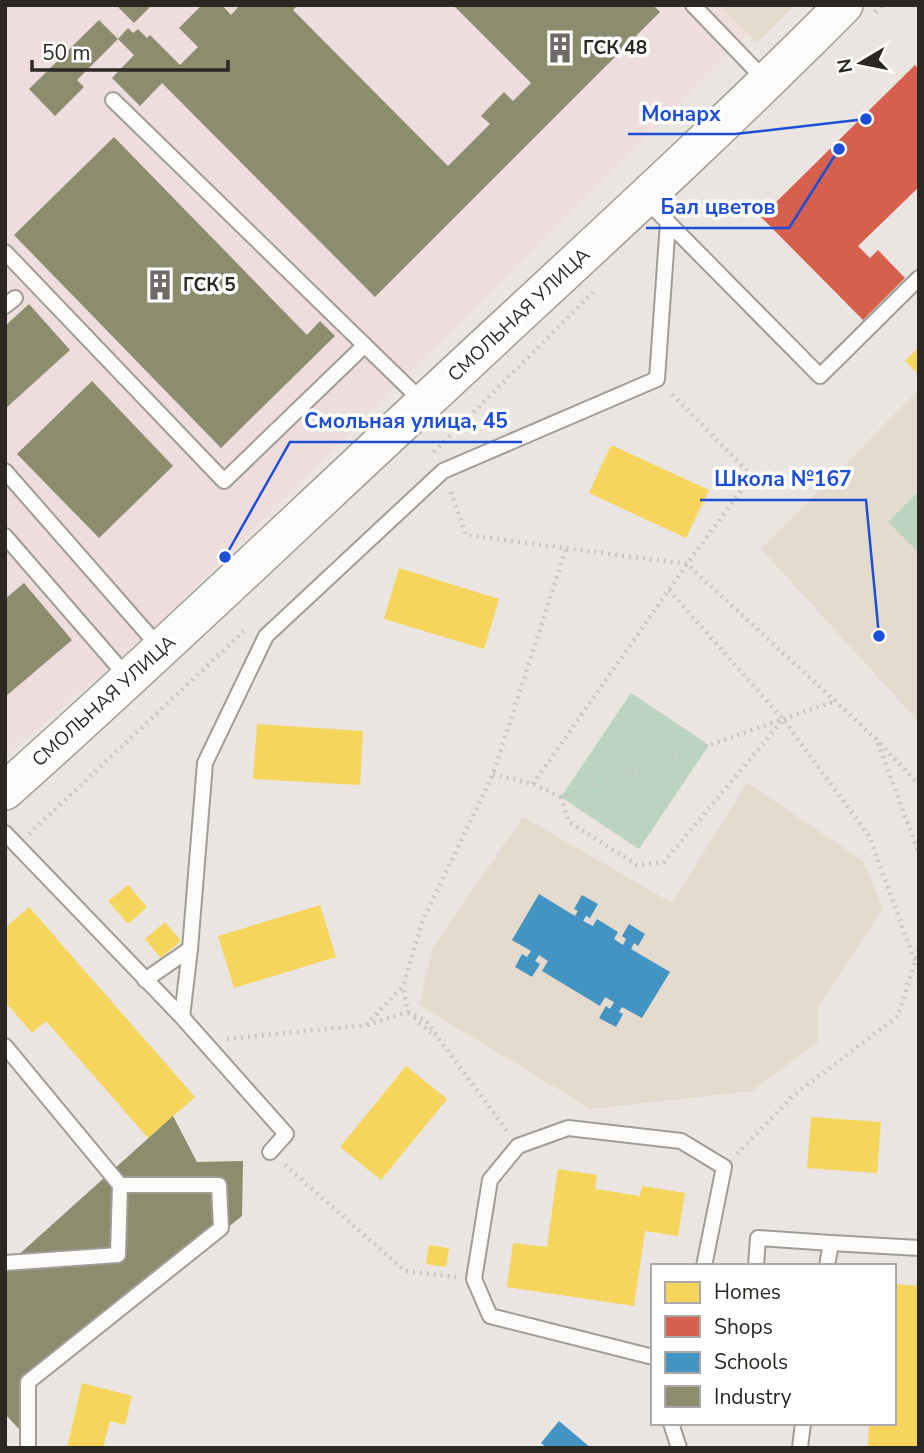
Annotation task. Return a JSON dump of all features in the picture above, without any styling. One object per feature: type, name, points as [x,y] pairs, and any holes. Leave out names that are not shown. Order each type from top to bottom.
[{"type":"street","name":"СМОЛЬНАЯ УЛИЦА","points":[[5,791],[162,650],[424,403],[656,210],[767,82],[858,10]]},
{"type":"lane","points":[[694,5],[767,82]]},
{"type":"lane","points":[[113,100],[424,403]]},
{"type":"lane","points":[[656,210],[820,376],[919,278]]},
{"type":"lane","points":[[182,1017],[205,763],[266,636],[443,471],[657,379],[656,210]]},
{"type":"lane","points":[[5,252],[224,481],[365,345]]},
{"type":"lane","points":[[5,471],[162,650]]},
{"type":"lane","points":[[5,536],[129,679]]},
{"type":"lane","points":[[5,833],[182,1017],[286,1134],[270,1152]]},
{"type":"lane","points":[[145,980],[190,948]]},
{"type":"lane","points":[[5,1046],[120,1185],[118,1255],[5,1264]]},
{"type":"lane","points":[[651,1356],[489,1316],[474,1279],[490,1180],[518,1146],[568,1128],[681,1141],[724,1167],[704,1264]]},
{"type":"lane","points":[[28,1448],[28,1382],[221,1228],[219,1185],[120,1185]]},
{"type":"lane","points":[[756,1264],[758,1238],[919,1248]]},
{"type":"lane","points":[[827,1264],[831,1243]]},
{"type":"lane","points":[[672,1425],[679,1448]]},
{"type":"lane","points":[[800,1448],[803,1425]]},
{"type":"path","points":[[858,10],[882,5]]},
{"type":"path","points":[[597,288],[430,456],[443,471],[466,535],[687,564],[876,739],[919,786]]},
{"type":"path","points":[[533,784],[752,476],[657,379]]},
{"type":"path","points":[[366,1025],[403,986],[423,920],[493,774],[566,549]]},
{"type":"path","points":[[669,590],[783,719],[869,836],[917,962]]},
{"type":"path","points":[[16,846],[249,626]]},
{"type":"path","points":[[493,774],[533,784],[561,797],[835,701]]},
{"type":"path","points":[[561,797],[569,822],[636,865],[664,862],[783,719]]},
{"type":"path","points":[[876,739],[919,853]]},
{"type":"path","points":[[724,1167],[794,1095],[898,1016],[919,949]]},
{"type":"path","points":[[403,986],[408,1012]]},
{"type":"path","points":[[203,1041],[366,1025],[408,1012],[426,1021],[518,1146]]},
{"type":"path","points":[[270,1152],[405,1271],[474,1279]]},
{"type":"shaded area","points":[[5,5],[720,5],[748,33],[148,634],[5,757]]},
{"type":"shaded area","points":[[720,5],[795,5],[757,43]]},
{"type":"shaded area","points":[[919,390],[919,722],[761,549]]},
{"type":"shaded area","points":[[747,783],[863,861],[883,908],[818,1007],[818,1042],[752,1091],[591,1109],[419,1005],[433,947],[523,817],[672,903]]},
{"type":"green space","points":[[919,491],[919,553],[888,522]]},
{"type":"green space","points":[[631,693],[709,745],[639,849],[561,797]]},
{"type":"building: Homes","points":[[919,347],[919,375],[905,361]]},
{"type":"building: Homes","points":[[611,445],[709,490],[686,538],[589,493]]},
{"type":"building: Homes","points":[[399,568],[499,599],[484,649],[384,619]]},
{"type":"building: Homes","points":[[257,724],[363,731],[360,785],[253,779]]},
{"type":"building: Homes","points":[[128,885],[147,907],[128,924],[108,901]]},
{"type":"building: Homes","points":[[320,905],[336,957],[234,988],[218,936]]},
{"type":"building: Homes","points":[[29,907],[195,1097],[148,1138],[46,1021],[32,1033],[8,1005],[5,1007],[5,928]]},
{"type":"building: Homes","points":[[165,922],[181,941],[161,958],[145,939]]},
{"type":"building: Homes","points":[[406,1066],[447,1099],[381,1180],[340,1147]]},
{"type":"building: Homes","points":[[811,1117],[881,1122],[877,1173],[807,1168]]},
{"type":"building: Homes","points":[[558,1169],[597,1175],[595,1189],[640,1196],[642,1186],[685,1193],[678,1236],[645,1231],[634,1306],[507,1287],[513,1243],[547,1247]]},
{"type":"building: Homes","points":[[429,1245],[449,1248],[446,1267],[426,1264]]},
{"type":"building: Homes","points":[[896,1284],[919,1286],[919,1448],[868,1448],[869,1425],[896,1425]]},
{"type":"building: Homes","points":[[82,1383],[132,1396],[125,1425],[110,1421],[103,1448],[67,1448]]},
{"type":"building: Shops","points":[[915,65],[919,70],[919,187],[858,246],[870,258],[878,250],[905,278],[863,320],[761,217]]},
{"type":"building: Schools","points":[[539,894],[575,916],[578,911],[574,909],[582,895],[598,904],[590,918],[586,916],[583,921],[593,926],[597,919],[618,932],[614,939],[623,945],[626,939],[622,936],[629,924],[645,934],[638,946],[634,943],[631,949],[670,972],[642,1018],[622,1007],[619,1012],[623,1014],[616,1027],[599,1018],[606,1006],[610,1009],[614,1002],[605,997],[600,1006],[542,971],[548,961],[539,955],[535,961],[540,964],[532,977],[515,967],[522,954],[527,957],[531,951],[512,940]]},
{"type":"building: Schools","points":[[559,1421],[591,1448],[547,1448],[541,1443]]},
{"type":"building: Industry","points":[[116,5],[152,5],[134,23]]},
{"type":"building: Industry","points":[[202,5],[222,5],[231,15],[240,5],[298,5],[293,10],[448,166],[490,124],[481,116],[504,92],[513,101],[531,83],[453,5],[653,5],[660,12],[375,297],[162,83],[140,106],[112,78],[134,55],[118,39],[128,28],[133,33],[138,29],[147,38],[150,35],[180,65],[198,47],[179,28]]},
{"type":"building: Industry","points":[[99,20],[118,39],[77,80],[84,87],[55,116],[29,89]]},
{"type":"building: Industry","name":"ГСК 5","points":[[114,137],[307,335],[320,321],[335,336],[221,448],[14,235]]},
{"type":"building: Industry","points":[[29,304],[70,350],[5,409],[5,326]]},
{"type":"building: Industry","points":[[92,381],[173,466],[99,538],[17,454]]},
{"type":"building: Industry","points":[[24,583],[72,640],[5,697],[5,599]]},
{"type":"building: Industry","points":[[173,1116],[197,1162],[243,1161],[242,1216],[33,1384],[31,1431],[18,1428],[5,1414],[5,1267]]},
{"type":"place","name":"ГСК 48","points":[[560,48]]},
{"type":"place","name":"Монарх","points":[[866,119]]},
{"type":"place","name":"Бал цветов","points":[[839,149]]},
{"type":"place","name":"ГСК 5","points":[[160,285]]},
{"type":"place","name":"Смольная улица, 45","points":[[225,557]]},
{"type":"place","name":"Школа №167","points":[[879,636]]}]
